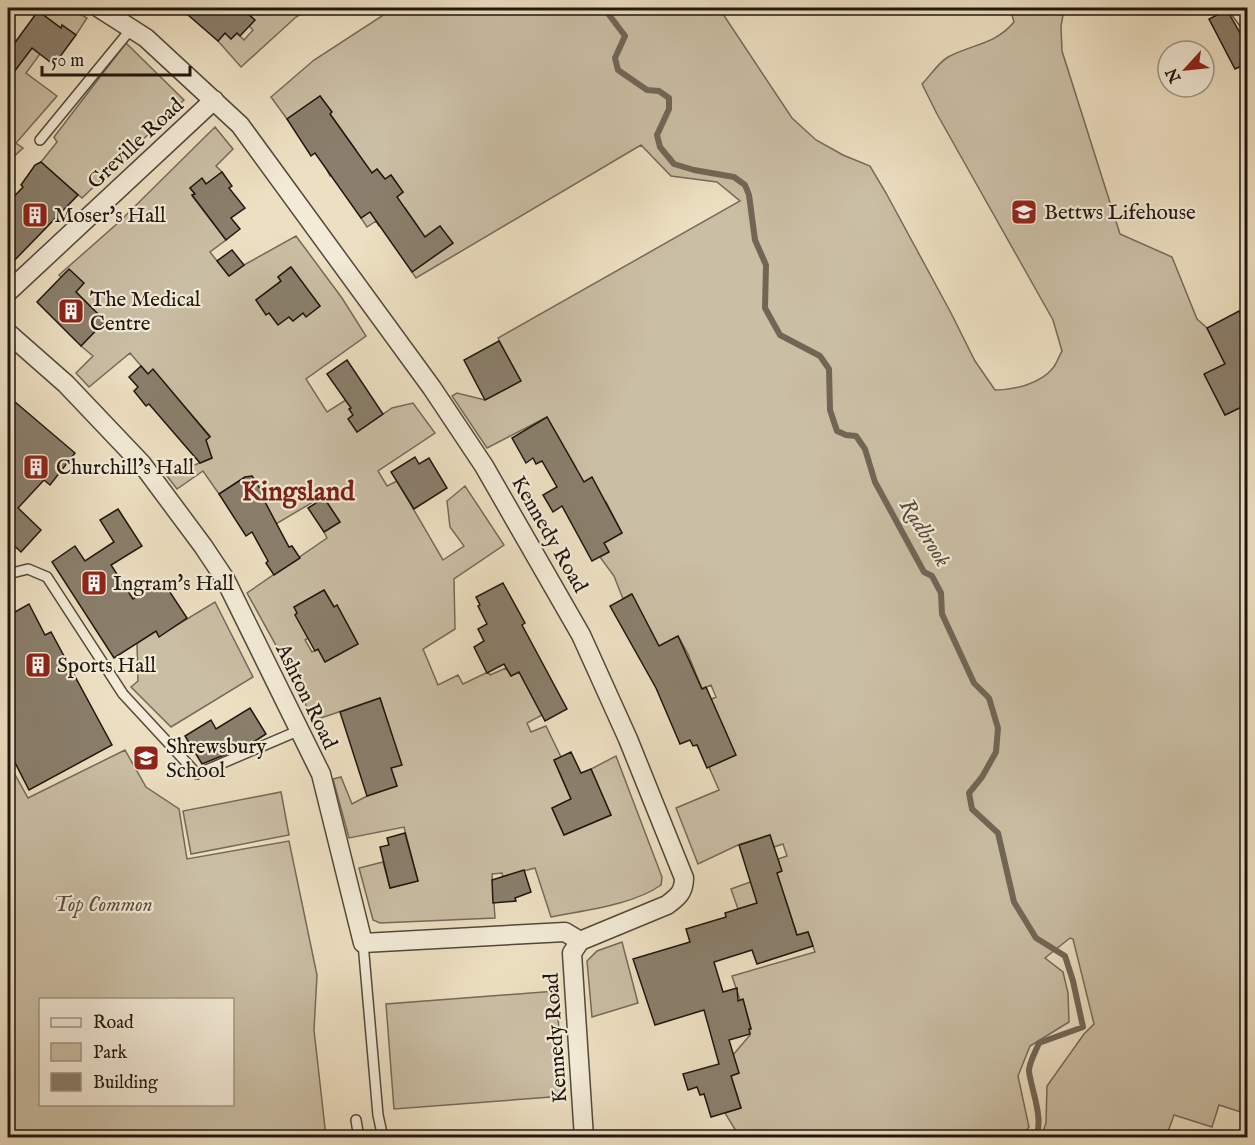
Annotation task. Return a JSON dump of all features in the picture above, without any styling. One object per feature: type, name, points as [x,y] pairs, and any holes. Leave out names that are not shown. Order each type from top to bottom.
[{"type":"street","name":"Kennedy Road","points":[[99,8],[146,38],[240,125],[432,388],[484,466],[581,635],[628,739],[684,878],[684,887],[679,896],[667,905],[580,941],[572,953],[584,1137]]},
{"type":"street","name":"Greville Road","points":[[8,292],[214,100]]},
{"type":"street","name":"Ashton Road","points":[[8,333],[66,384],[142,464],[225,579],[321,774],[363,944]]},
{"type":"street","points":[[363,944],[565,932],[580,941]]},
{"type":"lane","points":[[1233,8],[1248,28]]},
{"type":"lane","points":[[40,140],[131,28]]},
{"type":"lane","points":[[8,574],[28,569],[47,577],[123,694],[197,774],[300,730]]},
{"type":"lane","points":[[363,944],[378,1115],[382,1137]]},
{"type":"lane","points":[[356,1120],[359,1137]]},
{"type":"green space","points":[[45,8],[69,8],[87,18],[76,35],[62,26],[61,28],[41,13]]},
{"type":"green space","points":[[237,8],[311,8],[296,17],[241,67],[218,41],[225,33],[231,39],[237,33],[244,40],[253,30],[249,26],[254,20],[242,9]]},
{"type":"green space","points":[[378,8],[719,8],[792,118],[816,140],[843,155],[870,166],[975,361],[995,390],[1018,387],[1048,374],[1062,351],[1053,320],[922,84],[948,57],[991,40],[1007,30],[1014,22],[1010,8],[1069,8],[1064,10],[1061,26],[1062,51],[1120,234],[1172,257],[1197,319],[1207,328],[1225,364],[1205,374],[1225,415],[1247,404],[1247,1114],[1219,1105],[1212,1127],[1174,1115],[1166,1137],[1041,1137],[1046,1123],[1047,1086],[1084,1034],[1094,1024],[1073,939],[1070,938],[1045,958],[1063,972],[1068,993],[1069,1022],[1030,1046],[1018,1076],[1029,1127],[1021,1137],[706,1137],[736,1131],[725,1113],[741,1108],[731,1076],[739,1073],[733,1055],[750,1035],[749,1029],[751,1028],[743,1000],[740,1000],[732,976],[815,952],[808,932],[797,935],[784,895],[738,909],[731,889],[781,871],[778,859],[787,856],[783,844],[774,847],[769,835],[738,845],[698,864],[676,808],[719,790],[709,767],[735,755],[723,726],[690,709],[716,697],[711,685],[702,689],[678,636],[651,651],[631,594],[623,599],[614,576],[600,557],[609,552],[604,543],[622,533],[606,502],[574,499],[576,468],[547,417],[487,448],[452,396],[457,393],[485,400],[520,381],[498,338],[740,201],[717,182],[671,176],[641,145],[416,278],[412,272],[452,244],[440,226],[421,239],[419,228],[405,208],[379,226],[376,221],[367,227],[361,218],[403,192],[391,175],[385,179],[377,169],[350,188],[338,171],[330,176],[327,170],[356,150],[320,96],[287,119],[271,97],[314,60],[382,16]]},
{"type":"green space","points":[[126,43],[184,100],[82,198],[41,162],[57,142],[54,137]]},
{"type":"green space","points":[[32,48],[40,54],[26,73],[57,96],[16,143],[23,148],[8,162],[8,62],[16,68]]},
{"type":"green space","points":[[215,127],[233,149],[216,166],[222,172],[206,184],[202,179],[190,188],[195,194],[192,196],[226,240],[210,252],[229,276],[296,236],[342,298],[366,336],[306,379],[327,412],[352,396],[357,432],[392,408],[413,403],[435,433],[378,471],[387,486],[397,481],[443,560],[464,546],[450,527],[447,501],[465,486],[504,545],[454,579],[455,629],[423,649],[438,685],[458,675],[463,684],[488,672],[490,675],[506,668],[511,676],[519,672],[542,715],[527,723],[531,732],[546,726],[561,757],[554,760],[571,799],[552,808],[564,835],[611,815],[591,769],[616,756],[662,877],[661,885],[650,892],[623,902],[551,917],[535,868],[509,875],[504,882],[502,873],[492,874],[495,918],[380,923],[373,920],[359,868],[383,862],[390,888],[418,881],[404,827],[349,838],[333,779],[341,777],[352,804],[367,796],[397,786],[391,768],[401,765],[380,698],[312,721],[299,687],[247,593],[327,538],[324,532],[340,522],[323,496],[276,524],[265,502],[267,500],[251,477],[245,477],[219,494],[203,471],[177,489],[167,476],[212,458],[208,448],[191,453],[210,436],[153,370],[148,374],[130,353],[89,387],[76,373],[93,356],[81,346],[105,321],[59,275],[119,222]],"holes":[[[290,267],[320,306],[303,313],[293,321],[289,317],[266,314],[256,300],[281,281],[278,277]],[[324,590],[334,607],[337,605],[358,644],[325,662],[318,649],[312,652],[305,640],[313,635],[294,607]]]},
{"type":"green space","points":[[215,602],[253,677],[171,727],[131,687],[138,681],[137,643],[156,631],[159,636]]},
{"type":"green space","name":"Top Common","points":[[125,750],[146,787],[179,809],[187,859],[289,841],[317,975],[314,1030],[326,1137],[8,1137],[8,762],[28,798]]},
{"type":"green space","points":[[281,792],[289,835],[191,854],[183,811]]},
{"type":"green space","points":[[622,942],[638,1003],[592,1017],[587,961],[597,951]]},
{"type":"green space","points":[[556,991],[564,1096],[394,1109],[386,1004]]},
{"type":"building","points":[[180,8],[241,8],[255,20],[240,36],[237,33],[231,39],[225,33],[218,41]]},
{"type":"building","points":[[1227,10],[1248,47],[1248,63],[1235,69],[1209,19]]},
{"type":"building","points":[[38,11],[61,28],[62,25],[76,35],[54,65],[32,48],[8,80],[8,52]]},
{"type":"building","points":[[320,96],[372,173],[377,169],[385,179],[391,175],[403,192],[397,197],[425,237],[440,226],[453,243],[412,272],[370,212],[361,218],[315,153],[311,156],[287,119]]},
{"type":"building","name":"Moser's Hall","points":[[41,162],[78,195],[8,267],[8,219],[15,210],[8,203],[23,187],[21,185],[35,165]]},
{"type":"building","points":[[222,172],[232,186],[229,188],[245,208],[231,218],[240,229],[226,240],[192,195],[195,194],[190,188],[202,178],[206,184]]},
{"type":"building","points":[[232,250],[244,265],[229,276],[217,261]]},
{"type":"building","points":[[291,267],[320,306],[306,317],[303,313],[293,321],[289,317],[278,325],[269,313],[266,315],[256,300],[281,281],[278,277]]},
{"type":"building","name":"The Medical Centre","points":[[69,269],[84,283],[76,292],[105,321],[81,346],[37,302]]},
{"type":"building","points":[[1239,311],[1248,328],[1248,404],[1225,415],[1204,374],[1225,364],[1207,328]]},
{"type":"building","points":[[499,341],[521,381],[485,400],[464,360]]},
{"type":"building","points":[[347,360],[383,414],[357,432],[348,419],[353,415],[349,409],[351,408],[327,374]]},
{"type":"building","points":[[141,366],[148,374],[153,369],[210,437],[206,440],[212,458],[200,463],[149,404],[146,406],[134,391],[138,387],[129,377]]},
{"type":"building","name":"Churchill's Hall","points":[[8,396],[75,453],[50,485],[44,480],[18,508],[41,530],[21,552],[8,540]]},
{"type":"building","points":[[547,417],[584,482],[592,477],[622,533],[604,543],[609,552],[592,561],[562,506],[553,512],[543,495],[557,487],[542,461],[536,464],[533,458],[526,463],[512,438]]},
{"type":"building","points":[[415,457],[419,464],[429,458],[447,488],[414,509],[391,472]]},
{"type":"building","points":[[252,476],[267,500],[265,502],[289,547],[292,546],[300,558],[274,575],[252,532],[246,536],[219,494],[245,477]]},
{"type":"building","points":[[324,498],[340,522],[324,532],[308,508]]},
{"type":"building","name":"Ingram's Hall","points":[[118,509],[142,546],[111,565],[133,599],[162,580],[187,618],[159,637],[156,631],[114,658],[52,562],[75,546],[85,561],[114,542],[100,520]]},
{"type":"building","points":[[503,583],[525,623],[522,625],[567,709],[545,721],[519,672],[511,676],[504,664],[487,673],[474,647],[484,641],[478,629],[487,624],[476,597]]},
{"type":"building","points":[[324,590],[334,607],[337,605],[358,644],[325,662],[318,649],[315,651],[295,615],[297,613],[294,607]]},
{"type":"building","points":[[632,594],[659,646],[678,636],[702,689],[706,687],[736,755],[707,768],[697,745],[693,746],[690,740],[680,744],[656,688],[610,606]]},
{"type":"building","points":[[29,604],[45,635],[51,632],[112,745],[29,790],[8,749],[8,616]]},
{"type":"building","points":[[380,698],[402,765],[391,768],[397,786],[367,796],[340,712]]},
{"type":"building","points":[[250,708],[266,734],[249,745],[202,764],[185,736],[211,720],[216,729]]},
{"type":"building","points":[[571,752],[581,773],[591,769],[611,815],[564,835],[552,808],[571,799],[554,760]]},
{"type":"building","points":[[405,833],[418,881],[390,888],[380,847],[389,845],[387,838]]},
{"type":"building","points":[[770,835],[782,871],[777,873],[797,935],[808,932],[813,946],[757,964],[752,950],[714,962],[723,992],[737,988],[738,1001],[743,999],[751,1029],[749,1029],[750,1034],[729,1040],[739,1073],[731,1076],[741,1108],[711,1117],[704,1094],[700,1095],[697,1087],[688,1090],[683,1074],[719,1064],[704,1010],[655,1025],[633,959],[690,942],[686,929],[726,917],[725,913],[757,903],[739,845]]},
{"type":"building","points":[[524,870],[531,892],[515,898],[516,901],[493,903],[492,880]]},
{"type":"waterway","name":"Radbrook","points":[[604,8],[625,36],[615,58],[618,70],[647,90],[659,91],[669,98],[669,109],[657,135],[660,147],[674,164],[734,177],[745,185],[749,195],[755,240],[766,265],[765,308],[780,335],[820,356],[829,369],[830,410],[837,431],[856,436],[865,449],[875,482],[924,572],[932,576],[941,593],[942,614],[974,683],[989,698],[998,728],[996,752],[982,777],[969,793],[972,809],[998,833],[1014,902],[1036,938],[1065,956],[1083,1027],[1039,1043],[1029,1071],[1039,1123],[1035,1138]]},
{"type":"place","name":"Bettws Lifehouse","points":[[1024,212]]},
{"type":"place","name":"Moser's Hall","points":[[35,215]]},
{"type":"place","name":"The Medical Centre","points":[[71,311]]},
{"type":"place","name":"Churchill's Hall","points":[[36,467]]},
{"type":"place","name":"Ingram's Hall","points":[[94,583]]},
{"type":"place","name":"Sports Hall","points":[[38,665]]},
{"type":"place","name":"Shrewsbury School","points":[[146,758]]},
{"type":"district","name":"Kingsland","points":[[298,491]]}]
